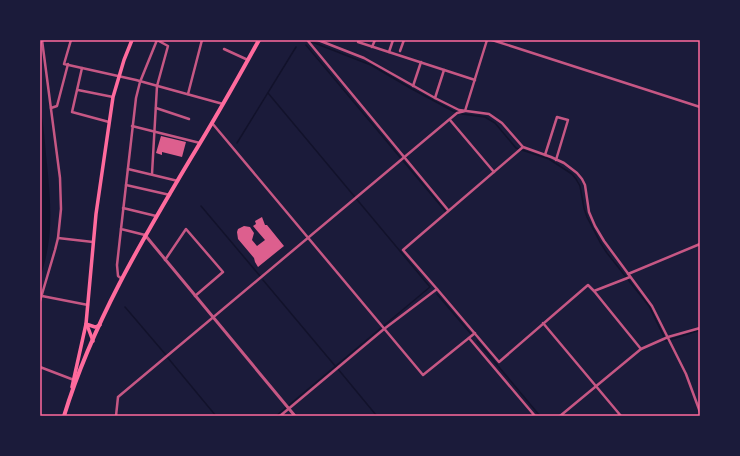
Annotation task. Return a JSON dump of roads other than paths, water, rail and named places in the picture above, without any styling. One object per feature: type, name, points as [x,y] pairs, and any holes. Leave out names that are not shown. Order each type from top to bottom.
[{"type":"highway","points":[[64,416],[71,392],[122,279],[145,235],[170,195],[259,40]]},
{"type":"main road","points":[[71,392],[89,305],[93,242],[113,97],[132,40]]},
{"type":"main road","points":[[86,324],[95,327],[100,325]]},
{"type":"main road","points":[[86,324],[93,341]]},
{"type":"street","points":[[40,301],[58,238],[61,209],[60,178],[42,40]]},
{"type":"street","points":[[71,40],[64,64],[157,86],[222,104]]},
{"type":"street","points":[[122,279],[118,276],[117,266],[136,98],[140,82],[157,40],[168,46],[157,86],[152,174]]},
{"type":"street","points":[[188,94],[202,40]]},
{"type":"street","points":[[308,40],[448,210]]},
{"type":"street","points":[[318,40],[364,58],[435,98],[465,111],[489,114],[502,123],[522,148],[545,155],[572,168],[582,179],[586,189],[589,212],[595,226],[604,241],[652,306],[686,374],[700,412]]},
{"type":"street","points":[[372,47],[375,40]]},
{"type":"street","points":[[389,52],[393,40]]},
{"type":"street","points":[[400,51],[404,40]]},
{"type":"street","points":[[465,111],[487,40]]},
{"type":"street","points":[[492,40],[700,107]]},
{"type":"street","points":[[358,42],[474,80]]},
{"type":"street","points":[[224,49],[248,60]]},
{"type":"street","points":[[413,86],[421,62]]},
{"type":"street","points":[[51,108],[57,106],[68,64]]},
{"type":"street","points":[[82,68],[72,112],[109,122]]},
{"type":"street","points":[[435,98],[444,70]]},
{"type":"street","points":[[78,90],[113,97]]},
{"type":"street","points":[[156,108],[189,119]]},
{"type":"street","points":[[116,416],[118,397],[457,113],[465,111]]},
{"type":"street","points":[[545,155],[557,117],[568,120],[556,160]]},
{"type":"street","points":[[450,120],[494,172]]},
{"type":"street","points":[[212,123],[423,375],[475,333]]},
{"type":"street","points":[[132,126],[200,143]]},
{"type":"street","points":[[522,148],[403,250],[475,333],[498,362],[588,285],[594,290],[640,349]]},
{"type":"street","points":[[128,169],[178,181]]},
{"type":"street","points":[[126,185],[170,195]]},
{"type":"street","points":[[123,208],[157,216]]},
{"type":"street","points":[[121,229],[145,235],[295,416]]},
{"type":"street","points":[[165,260],[186,229],[223,272],[195,296]]},
{"type":"street","points":[[58,238],[93,242]]},
{"type":"street","points":[[594,290],[700,244]]},
{"type":"street","points":[[280,416],[384,329],[436,289]]},
{"type":"street","points":[[42,296],[89,305]]},
{"type":"street","points":[[543,323],[620,416]]},
{"type":"street","points":[[560,416],[640,349],[668,337],[700,328]]},
{"type":"street","points":[[469,338],[535,416]]},
{"type":"street","points":[[40,367],[74,380]]},
{"type":"waterway","points":[[302,40],[312,42],[371,65],[453,111],[462,114],[485,117],[495,123],[516,148],[549,159],[572,174],[580,186],[587,217],[600,242],[649,306],[666,341],[700,330]]},
{"type":"waterway","points":[[306,45],[446,212]]},
{"type":"waterway","points":[[237,143],[296,47]]},
{"type":"waterway","points":[[268,93],[430,287],[276,416]]},
{"type":"waterway","points":[[201,206],[260,276]]},
{"type":"waterway","points":[[263,280],[336,367]]},
{"type":"waterway","points":[[437,294],[471,334]]},
{"type":"waterway","points":[[125,307],[166,355]]},
{"type":"waterway","points":[[477,341],[540,416]]},
{"type":"waterway","points":[[168,358],[216,416]]},
{"type":"waterway","points":[[338,369],[376,415]]}]
